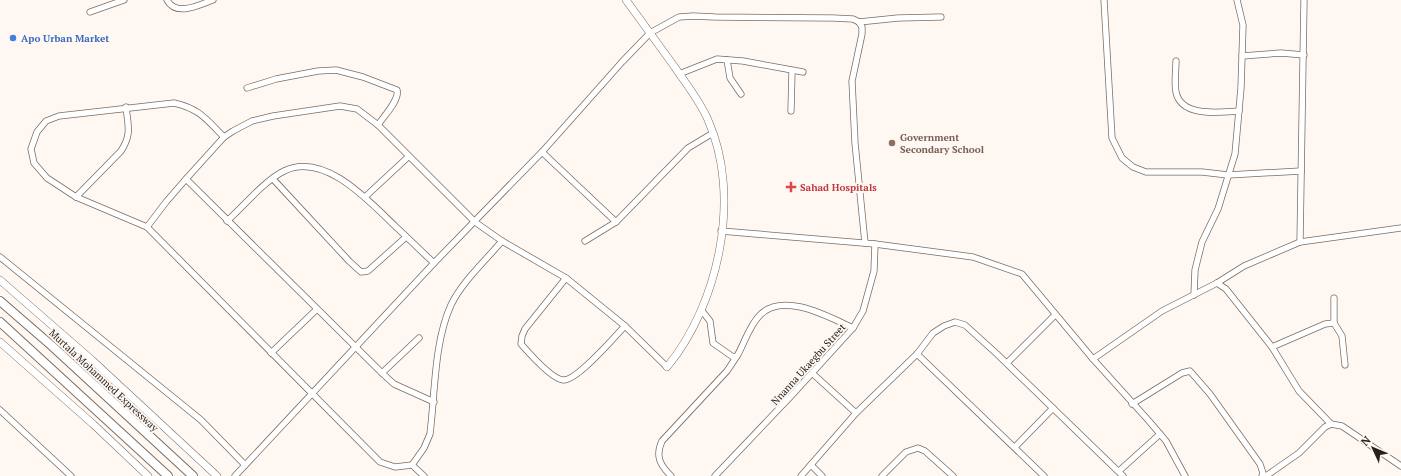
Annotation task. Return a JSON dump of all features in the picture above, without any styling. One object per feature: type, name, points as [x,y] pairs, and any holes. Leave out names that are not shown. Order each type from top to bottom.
[{"type":"highway","name":"Murtala Mohammed Expressway","points":[[0,301],[52,346],[192,476]]},
{"type":"highway","points":[[0,322],[168,476]]},
{"type":"main road","points":[[626,0],[697,98],[713,133],[722,167],[724,194],[721,231],[715,270],[702,311],[681,350],[667,367]]},
{"type":"main road","points":[[0,280],[93,361],[217,476]]},
{"type":"main road","points":[[0,342],[88,419],[148,476]]},
{"type":"street","points":[[90,12],[124,0]]},
{"type":"street","points":[[166,0],[170,5],[177,9],[196,6],[213,0]]},
{"type":"street","points":[[1104,0],[1112,138],[1122,158],[1133,167],[1146,172],[1202,172],[1228,175],[1301,171]]},
{"type":"street","points":[[1194,295],[1195,270],[1202,242],[1216,215],[1235,154],[1239,111],[1243,25],[1237,0]]},
{"type":"street","points":[[1300,242],[1304,0]]},
{"type":"street","points":[[235,476],[434,263],[542,152],[622,62],[650,33],[679,17],[687,16],[833,18],[853,19],[859,22],[898,18],[941,17]]},
{"type":"street","points":[[859,22],[862,26],[862,34],[852,81],[855,143],[865,243]]},
{"type":"street","points":[[1242,56],[1281,53],[1304,55]]},
{"type":"street","points":[[680,74],[717,59],[743,61],[803,72]]},
{"type":"street","points":[[727,60],[730,78],[741,94]]},
{"type":"street","points":[[1176,61],[1176,94],[1185,105],[1199,111],[1239,111]]},
{"type":"street","points":[[247,88],[276,79],[318,71],[336,70],[363,77],[397,90],[398,95],[396,100],[378,125]]},
{"type":"street","points":[[791,111],[792,71]]},
{"type":"street","points":[[224,137],[200,113],[190,106],[174,103],[126,107],[59,116],[46,122],[37,132],[31,149],[34,163],[47,178],[76,196],[147,227],[380,462],[395,467],[412,465],[424,448],[430,434],[441,331],[452,304],[462,288],[502,241]]},
{"type":"street","points":[[147,227],[166,202],[224,137],[252,121],[340,106],[357,109],[378,125],[408,157],[475,222],[502,241],[566,278],[625,326],[667,367]]},
{"type":"street","points":[[76,196],[121,151],[129,132],[126,107]]},
{"type":"street","points":[[585,241],[616,222],[688,148],[713,133]]},
{"type":"street","points":[[542,152],[616,222]]},
{"type":"street","points":[[365,197],[408,157]]},
{"type":"street","points":[[227,221],[273,179],[285,171],[307,167],[322,170],[354,187],[434,263]]},
{"type":"street","points":[[186,179],[316,310],[394,384],[434,402]]},
{"type":"street","points":[[273,179],[361,272],[368,271],[406,237]]},
{"type":"street","points":[[1093,359],[1146,322],[1217,283],[1244,266],[1300,242],[1401,228]]},
{"type":"street","points":[[721,231],[875,244],[973,257],[1022,274],[1055,315],[1160,434],[1185,476]]},
{"type":"street","name":"Nnanna Ukaegbu Street","points":[[715,476],[853,328],[863,311],[874,271],[875,244]]},
{"type":"street","points":[[0,257],[201,420],[245,465]]},
{"type":"street","points":[[566,278],[525,329],[521,344],[558,379],[568,380],[579,372],[625,326]]},
{"type":"street","points":[[1217,283],[1226,289],[1272,348],[1299,391],[1331,424]]},
{"type":"street","points":[[1334,298],[1334,323],[1342,336],[1345,365]]},
{"type":"street","points":[[671,476],[661,466],[658,458],[658,449],[662,441],[727,372],[738,356],[747,335],[759,316],[765,310],[780,306],[792,305],[808,308],[853,328]]},
{"type":"street","points":[[271,353],[316,310]]},
{"type":"street","points":[[702,311],[710,321],[713,343],[734,357],[738,356]]},
{"type":"street","points":[[1007,363],[1055,315]]},
{"type":"street","points":[[801,476],[856,412],[917,354],[932,333],[955,322],[965,325],[1007,363],[1123,476]]},
{"type":"street","points":[[1272,348],[1325,324],[1334,323]]},
{"type":"street","points":[[382,373],[419,338]]},
{"type":"street","points":[[917,354],[1044,476]]},
{"type":"street","points":[[1132,404],[1182,373],[1190,371],[1210,394],[1260,464],[1263,473],[1262,476]]},
{"type":"street","points":[[812,373],[856,412]]},
{"type":"street","points":[[1015,447],[1053,408]]},
{"type":"street","points":[[0,410],[71,476]]},
{"type":"street","points":[[1266,476],[1299,453],[1324,427],[1331,424],[1342,426],[1401,466]]},
{"type":"street","points":[[1119,471],[1160,434]]},
{"type":"street","points":[[882,476],[906,452],[913,448],[918,448],[925,451],[953,476]]},
{"type":"street","points":[[412,465],[424,476]]},
{"type":"street","points":[[811,465],[822,476]]},
{"type":"place","name":"Apo Urban Market","points":[[13,38]]},
{"type":"place","name":"Government Secondary School","points":[[892,143]]},
{"type":"place","name":"Sahad Hospitals","points":[[791,187]]}]
